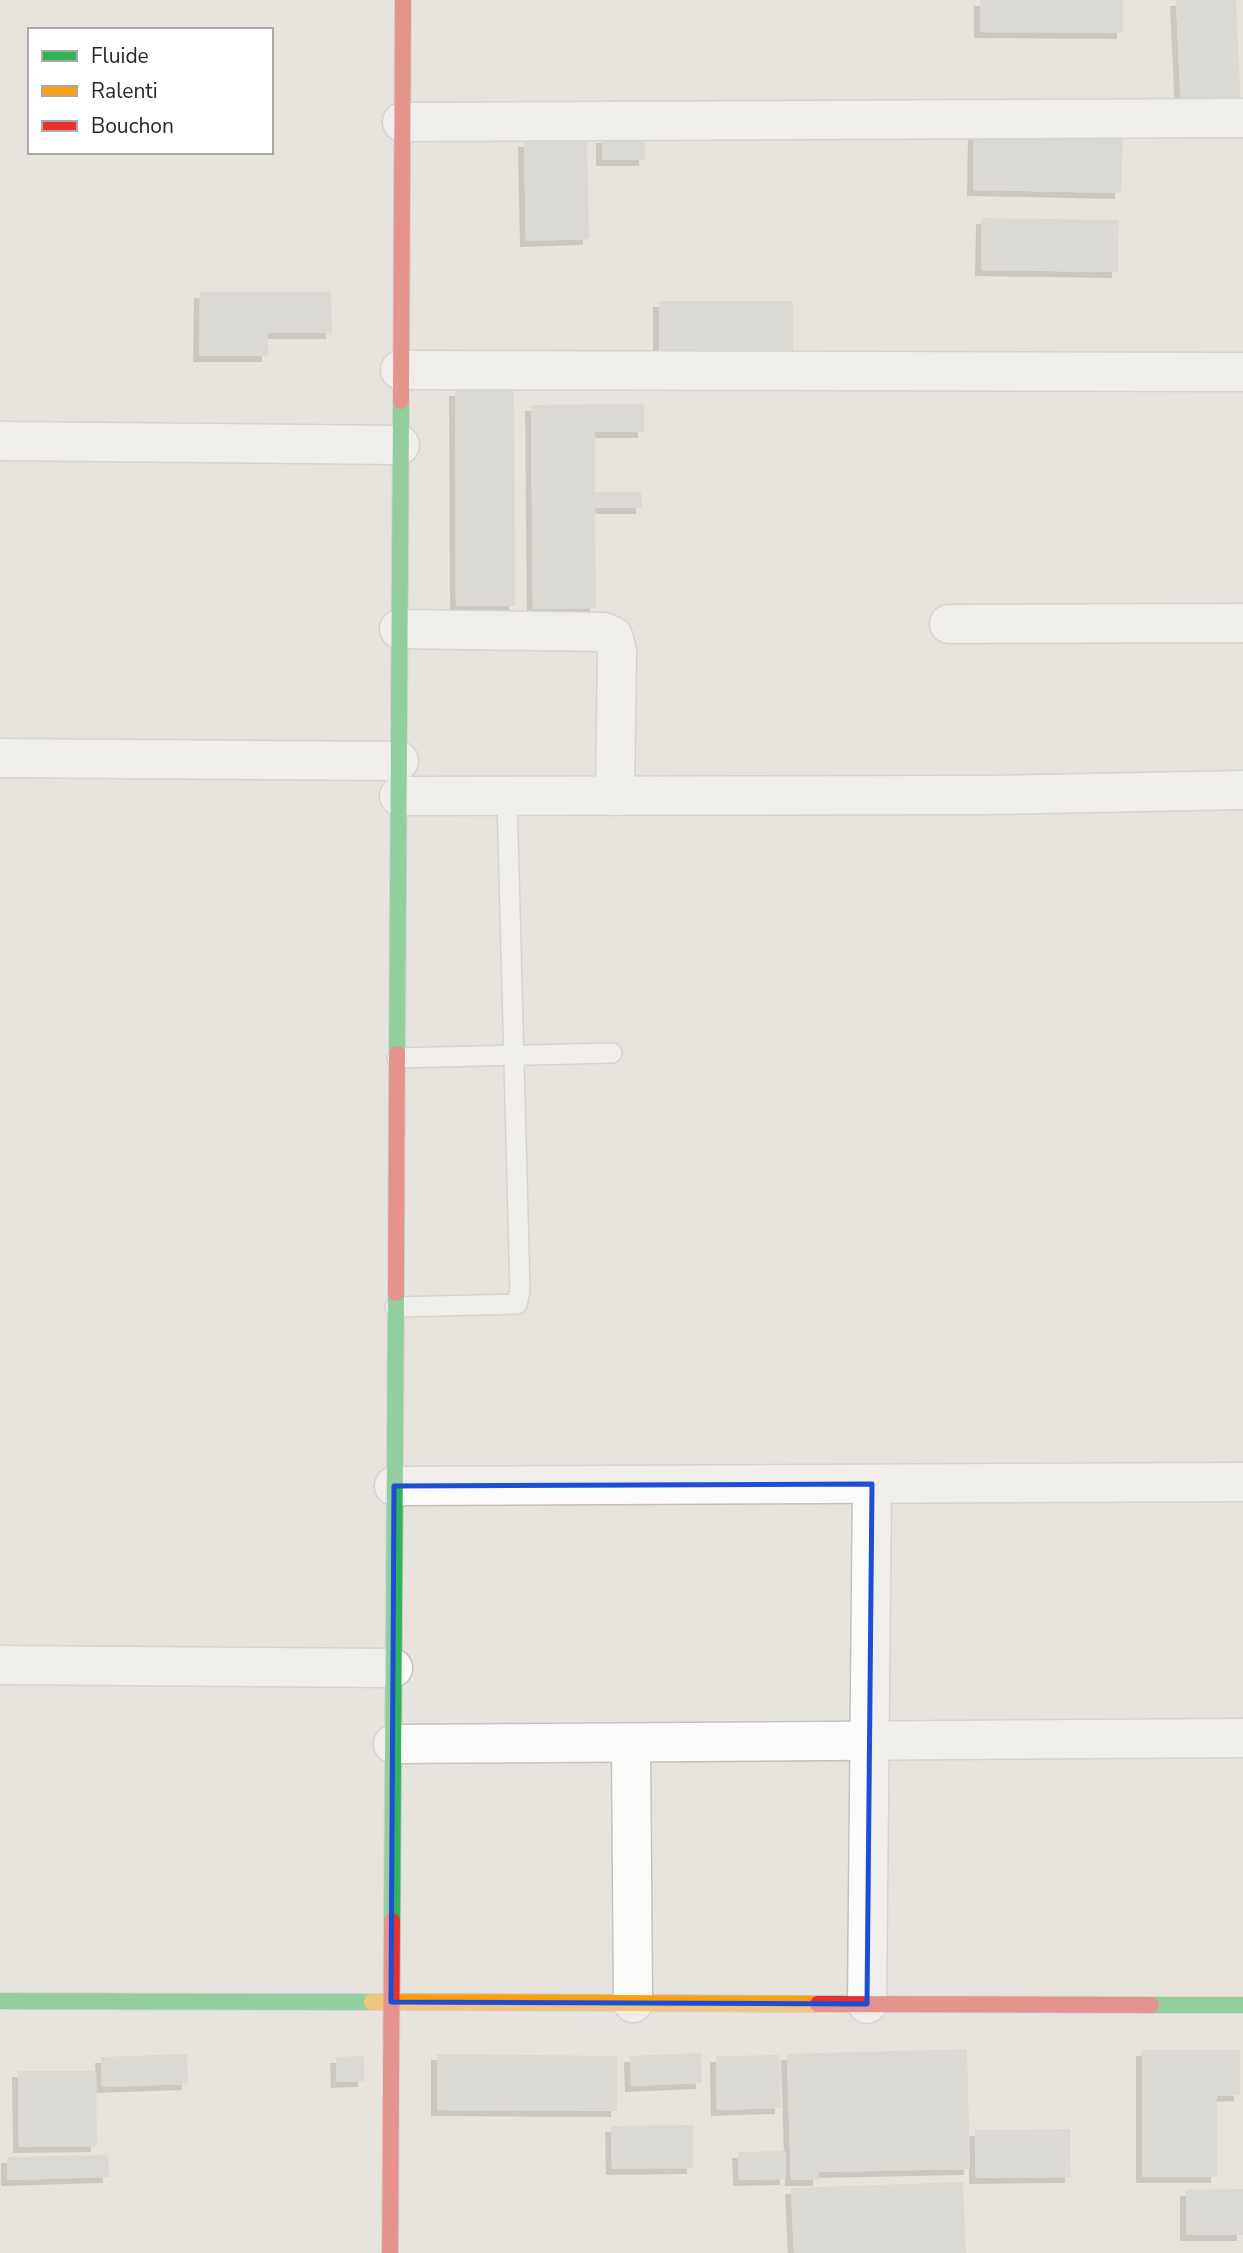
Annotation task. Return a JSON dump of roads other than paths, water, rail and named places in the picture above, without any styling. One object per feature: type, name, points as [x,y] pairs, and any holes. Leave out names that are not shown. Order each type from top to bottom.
[{"type":"street","points":[[390,2253],[403,0]]},
{"type":"street","points":[[402,121],[1243,118]]},
{"type":"street","points":[[400,370],[1243,372]]},
{"type":"street","points":[[0,441],[400,445]]},
{"type":"street","points":[[948,624],[1243,623]]},
{"type":"street","points":[[399,629],[604,632],[613,636],[617,651],[615,796]]},
{"type":"street","points":[[0,758],[399,779],[507,796],[988,795],[1243,790]]},
{"type":"street","points":[[394,1486],[1243,1482]]},
{"type":"street","points":[[867,2004],[872,1483]]},
{"type":"street","points":[[0,1665],[393,1668]]},
{"type":"street","points":[[393,1744],[1243,1738]]},
{"type":"street","points":[[631,1742],[633,2003]]},
{"type":"street","points":[[0,2001],[1243,2005]]},
{"type":"lane","points":[[395,1307],[517,1304],[520,1291],[507,796]]},
{"type":"lane","points":[[397,1058],[612,1053]]}]
